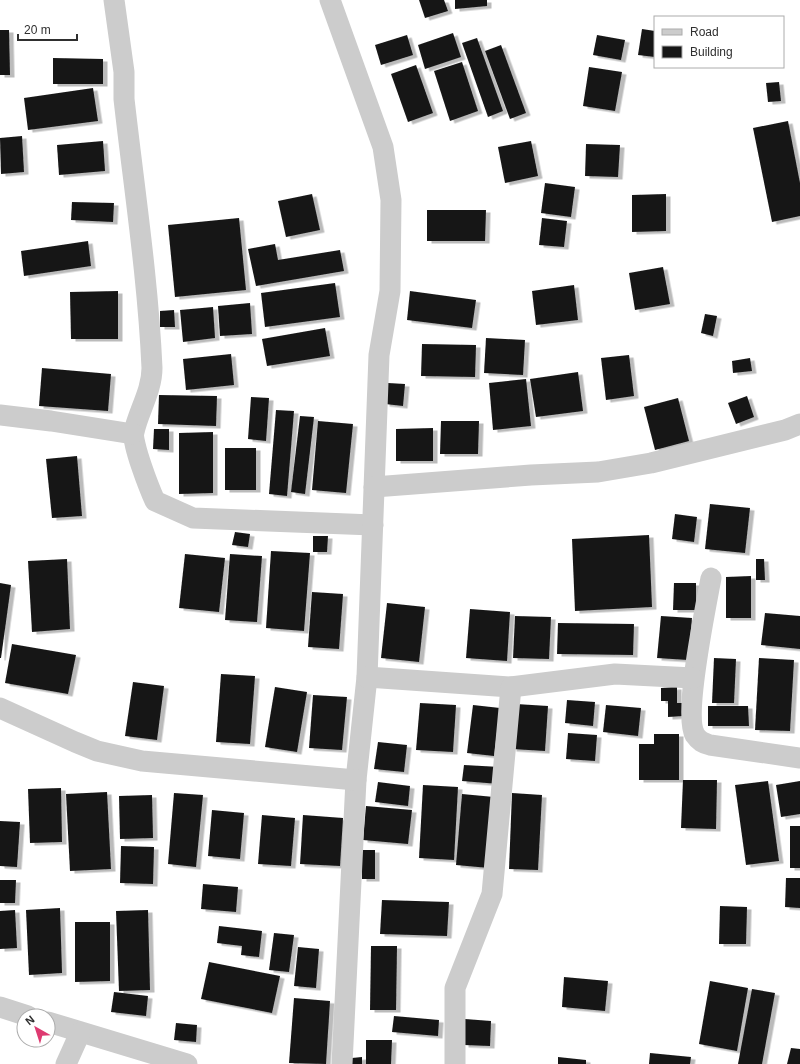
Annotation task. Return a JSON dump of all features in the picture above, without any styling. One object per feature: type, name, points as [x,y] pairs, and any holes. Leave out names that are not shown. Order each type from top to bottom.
[{"type":"street","points":[[114,0],[124,72],[124,99],[148,311],[152,371],[145,402],[133,434],[143,473],[155,502],[192,518],[373,525]]},
{"type":"street","points":[[330,0],[384,147],[392,200],[390,291],[379,355],[366,677],[356,780],[342,1064]]},
{"type":"street","points":[[0,415],[51,421],[133,434]]},
{"type":"street","points":[[374,487],[606,470],[651,463],[784,430],[800,424]]},
{"type":"street","points":[[711,578],[693,678],[694,734],[701,742],[710,745],[800,758]]},
{"type":"street","points":[[366,677],[511,687],[615,674],[693,678]]},
{"type":"street","points":[[455,1064],[455,988],[492,894],[511,687]]},
{"type":"street","points":[[0,708],[97,751],[142,761],[356,780]]},
{"type":"street","points":[[0,1007],[16,1012]]},
{"type":"street","points":[[56,1025],[187,1064]]},
{"type":"street","points":[[66,1064],[80,1033]]},
{"type":"building","points":[[419,0],[444,0],[448,11],[425,18]]},
{"type":"building","points":[[455,0],[487,0],[487,6],[455,9]]},
{"type":"building","points":[[642,29],[654,31],[654,57],[638,55]]},
{"type":"building","points":[[0,30],[9,30],[10,75],[0,75]]},
{"type":"building","points":[[453,33],[461,57],[425,69],[418,45]]},
{"type":"building","points":[[407,35],[413,55],[381,65],[375,45]]},
{"type":"building","points":[[597,35],[625,40],[621,60],[593,55]]},
{"type":"building","points":[[477,38],[503,111],[488,117],[462,43]]},
{"type":"building","points":[[501,45],[526,113],[510,119],[485,51]]},
{"type":"building","points":[[53,58],[103,59],[103,84],[53,84]]},
{"type":"building","points":[[462,62],[478,111],[450,121],[434,71]]},
{"type":"building","points":[[416,65],[433,113],[408,122],[391,74]]},
{"type":"building","points":[[589,67],[622,72],[615,111],[583,106]]},
{"type":"building","points":[[779,82],[781,101],[768,102],[766,83]]},
{"type":"building","points":[[93,88],[98,121],[28,130],[24,98]]},
{"type":"building","points":[[788,121],[800,183],[800,216],[772,222],[753,128]]},
{"type":"building","points":[[22,136],[24,172],[1,174],[0,138]]},
{"type":"building","points":[[103,141],[105,171],[59,175],[57,145]]},
{"type":"building","points":[[531,141],[538,176],[505,183],[498,147]]},
{"type":"building","points":[[586,144],[620,145],[618,177],[585,176]]},
{"type":"building","points":[[545,183],[575,187],[571,217],[541,213]]},
{"type":"building","points":[[312,194],[320,230],[286,237],[278,201]]},
{"type":"building","points":[[666,194],[666,231],[632,232],[632,195]]},
{"type":"building","points":[[72,202],[114,203],[113,222],[71,220]]},
{"type":"building","points":[[427,210],[486,210],[485,241],[427,241]]},
{"type":"building","points":[[239,218],[246,290],[175,297],[168,225]]},
{"type":"building","points":[[542,218],[567,221],[564,247],[539,245]]},
{"type":"building","points":[[88,241],[91,266],[24,276],[21,251]]},
{"type":"building","points":[[275,244],[278,260],[340,250],[344,271],[256,286],[248,249]]},
{"type":"building","points":[[663,267],[670,304],[635,310],[629,273]]},
{"type":"building","points":[[335,283],[340,317],[265,327],[261,293]]},
{"type":"building","points":[[574,285],[578,320],[536,325],[532,291]]},
{"type":"building","points":[[118,291],[118,339],[71,339],[70,292]]},
{"type":"building","points":[[410,291],[476,300],[472,328],[407,320]]},
{"type":"building","points":[[250,303],[252,334],[220,336],[218,306]]},
{"type":"building","points":[[213,307],[215,338],[183,342],[180,310]]},
{"type":"building","points":[[174,310],[175,327],[160,327],[160,311]]},
{"type":"building","points":[[705,314],[717,316],[713,336],[701,333]]},
{"type":"building","points":[[325,328],[330,356],[267,366],[262,339]]},
{"type":"building","points":[[486,338],[525,340],[523,375],[484,373]]},
{"type":"building","points":[[422,344],[476,345],[475,377],[421,376]]},
{"type":"building","points":[[231,354],[234,385],[186,390],[183,359]]},
{"type":"building","points":[[629,355],[634,396],[606,400],[601,358]]},
{"type":"building","points":[[750,358],[752,371],[733,373],[732,361]]},
{"type":"building","points":[[42,368],[111,374],[108,411],[39,406]]},
{"type":"building","points":[[578,372],[583,411],[536,417],[530,379]]},
{"type":"building","points":[[526,379],[531,426],[493,430],[489,383]]},
{"type":"building","points":[[388,383],[405,384],[403,406],[385,404]]},
{"type":"building","points":[[159,395],[217,396],[216,426],[158,424]]},
{"type":"building","points":[[747,396],[754,417],[736,424],[728,403]]},
{"type":"building","points":[[251,397],[269,398],[266,441],[248,439]]},
{"type":"building","points":[[678,398],[689,441],[655,450],[644,407]]},
{"type":"building","points":[[276,410],[294,411],[287,496],[269,494]]},
{"type":"building","points":[[300,416],[314,417],[305,494],[291,492]]},
{"type":"building","points":[[318,421],[353,424],[346,493],[312,490]]},
{"type":"building","points":[[441,421],[479,421],[478,454],[440,454]]},
{"type":"building","points":[[433,428],[433,461],[396,461],[396,429]]},
{"type":"building","points":[[154,429],[169,429],[169,450],[153,449]]},
{"type":"building","points":[[213,432],[213,493],[179,494],[179,433]]},
{"type":"building","points":[[225,448],[256,448],[256,490],[225,490]]},
{"type":"building","points":[[77,456],[82,516],[52,518],[46,459]]},
{"type":"building","points":[[710,504],[750,508],[745,553],[705,549]]},
{"type":"building","points":[[675,514],[697,517],[694,542],[672,539]]},
{"type":"building","points":[[235,532],[250,534],[248,547],[232,545]]},
{"type":"building","points":[[649,535],[652,607],[575,611],[572,539]]},
{"type":"building","points":[[313,536],[328,536],[327,552],[313,552]]},
{"type":"building","points":[[271,551],[310,553],[304,631],[266,628]]},
{"type":"building","points":[[185,554],[225,558],[219,612],[179,608]]},
{"type":"building","points":[[230,554],[262,556],[257,622],[225,620]]},
{"type":"building","points":[[67,559],[70,629],[32,632],[28,561]]},
{"type":"building","points":[[756,559],[764,559],[765,580],[756,580]]},
{"type":"building","points":[[751,576],[751,618],[726,618],[726,577]]},
{"type":"building","points":[[0,583],[11,585],[1,658],[0,658]]},
{"type":"building","points":[[674,583],[696,583],[696,610],[673,610]]},
{"type":"building","points":[[312,592],[343,594],[339,649],[308,647]]},
{"type":"building","points":[[387,603],[425,607],[419,662],[381,658]]},
{"type":"building","points":[[470,609],[510,612],[507,661],[466,658]]},
{"type":"building","points":[[765,613],[800,616],[800,649],[761,645]]},
{"type":"building","points":[[515,616],[551,617],[549,659],[513,658]]},
{"type":"building","points":[[661,616],[692,618],[688,660],[657,658]]},
{"type":"building","points":[[558,623],[634,624],[633,655],[557,654]]},
{"type":"building","points":[[12,644],[76,655],[68,694],[5,683]]},
{"type":"building","points":[[714,658],[736,659],[734,703],[712,703]]},
{"type":"building","points":[[759,658],[794,660],[790,731],[755,730]]},
{"type":"building","points":[[221,674],[255,676],[250,744],[216,742]]},
{"type":"building","points":[[133,682],[164,686],[157,740],[125,736]]},
{"type":"building","points":[[275,687],[307,692],[297,752],[265,747]]},
{"type":"building","points":[[677,687],[677,703],[683,703],[683,716],[668,717],[668,701],[661,701],[661,688]]},
{"type":"building","points":[[313,695],[347,697],[342,750],[309,748]]},
{"type":"building","points":[[567,700],[595,702],[593,726],[565,723]]},
{"type":"building","points":[[420,703],[456,705],[453,752],[416,750]]},
{"type":"building","points":[[516,704],[548,706],[545,751],[512,749]]},
{"type":"building","points":[[473,705],[500,708],[494,756],[467,753]]},
{"type":"building","points":[[606,705],[641,708],[638,736],[603,732]]},
{"type":"building","points":[[708,706],[748,706],[749,726],[708,726]]},
{"type":"building","points":[[568,733],[597,735],[595,761],[566,759]]},
{"type":"building","points":[[654,734],[679,734],[679,780],[639,780],[639,744],[654,744]]},
{"type":"building","points":[[378,742],[407,745],[404,772],[374,769]]},
{"type":"building","points":[[464,765],[500,767],[499,784],[462,781]]},
{"type":"building","points":[[683,780],[717,780],[716,829],[681,828]]},
{"type":"building","points":[[768,781],[779,861],[746,865],[735,785]]},
{"type":"building","points":[[800,781],[800,814],[781,817],[776,785]]},
{"type":"building","points":[[378,782],[410,786],[408,806],[375,802]]},
{"type":"building","points":[[423,785],[458,787],[454,860],[419,858]]},
{"type":"building","points":[[61,788],[62,842],[30,843],[28,789]]},
{"type":"building","points":[[107,792],[111,869],[70,871],[66,794]]},
{"type":"building","points":[[174,793],[203,795],[196,867],[168,864]]},
{"type":"building","points":[[512,793],[542,795],[538,870],[509,869]]},
{"type":"building","points":[[462,794],[494,797],[489,868],[456,865]]},
{"type":"building","points":[[152,795],[153,838],[120,839],[119,796]]},
{"type":"building","points":[[366,806],[412,810],[408,844],[363,840]]},
{"type":"building","points":[[212,810],[244,813],[240,859],[208,856]]},
{"type":"building","points":[[262,815],[295,818],[291,866],[258,864]]},
{"type":"building","points":[[303,815],[343,818],[340,866],[300,864]]},
{"type":"building","points":[[0,821],[20,822],[17,867],[0,866]]},
{"type":"building","points":[[790,826],[800,826],[800,868],[790,868]]},
{"type":"building","points":[[121,846],[154,847],[153,884],[120,883]]},
{"type":"building","points":[[362,850],[375,850],[375,879],[362,879]]},
{"type":"building","points":[[786,878],[800,878],[800,908],[785,907]]},
{"type":"building","points":[[0,880],[16,880],[15,903],[0,903]]},
{"type":"building","points":[[203,884],[238,887],[236,912],[201,909]]},
{"type":"building","points":[[382,900],[449,902],[447,936],[380,934]]},
{"type":"building","points":[[720,906],[747,907],[746,944],[719,944]]},
{"type":"building","points":[[60,908],[62,973],[29,975],[26,910]]},
{"type":"building","points":[[15,910],[17,948],[0,949],[0,911]]},
{"type":"building","points":[[148,910],[150,990],[119,991],[116,911]]},
{"type":"building","points":[[75,922],[110,922],[110,981],[75,982]]},
{"type":"building","points":[[219,926],[262,931],[259,957],[241,955],[242,946],[217,943]]},
{"type":"building","points":[[274,933],[294,935],[289,972],[269,970]]},
{"type":"building","points":[[371,946],[397,946],[396,1010],[370,1010]]},
{"type":"building","points":[[298,947],[319,949],[316,988],[294,986]]},
{"type":"building","points":[[209,962],[280,976],[272,1013],[201,999]]},
{"type":"building","points":[[564,977],[608,981],[605,1011],[562,1007]]},
{"type":"building","points":[[710,981],[748,988],[737,1051],[699,1044]]},
{"type":"building","points":[[752,989],[775,993],[762,1064],[738,1064]]},
{"type":"building","points":[[114,992],[148,996],[146,1016],[111,1012]]},
{"type":"building","points":[[294,998],[330,1001],[326,1064],[289,1063]]},
{"type":"building","points":[[394,1016],[439,1020],[438,1036],[392,1032]]},
{"type":"building","points":[[465,1019],[491,1021],[490,1046],[464,1045]]},
{"type":"building","points":[[176,1023],[197,1025],[196,1042],[174,1040]]},
{"type":"building","points":[[366,1040],[392,1040],[391,1064],[366,1064]]},
{"type":"building","points":[[791,1048],[800,1049],[800,1064],[787,1064]]},
{"type":"building","points":[[650,1053],[691,1057],[690,1064],[649,1064]]},
{"type":"building","points":[[362,1057],[362,1064],[352,1064],[352,1058]]},
{"type":"building","points":[[558,1057],[586,1060],[586,1064],[558,1064]]}]
